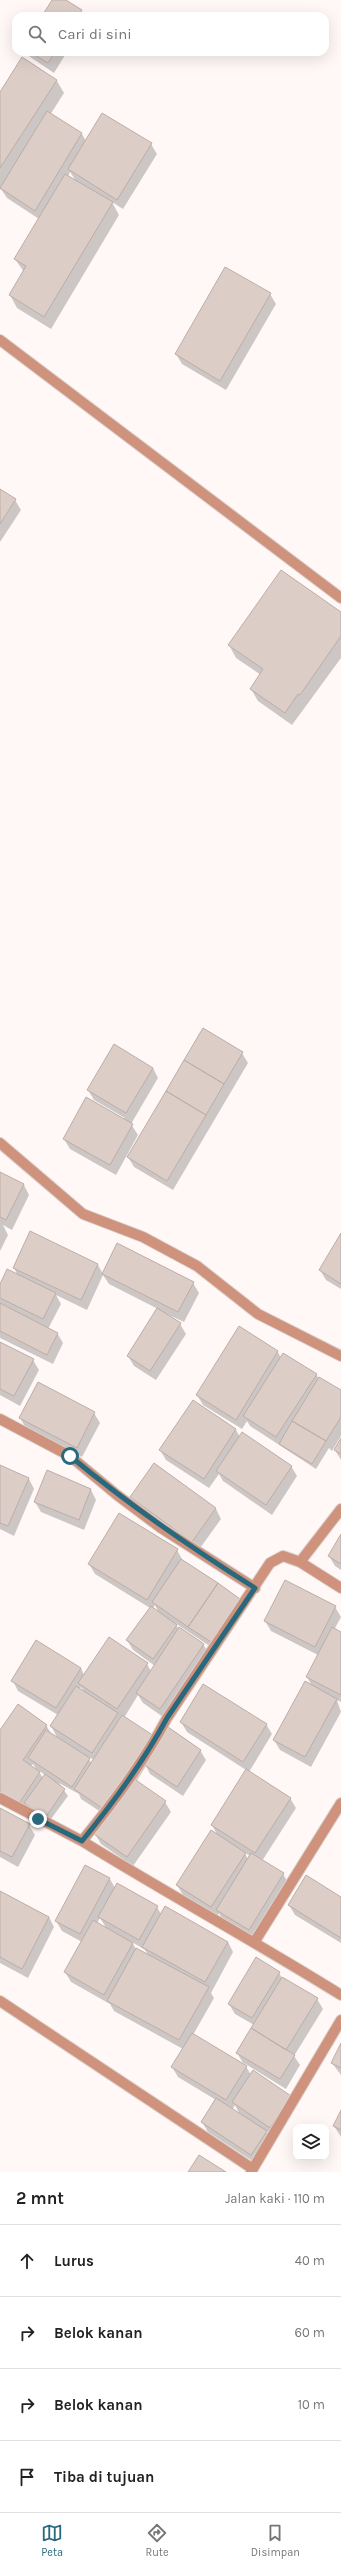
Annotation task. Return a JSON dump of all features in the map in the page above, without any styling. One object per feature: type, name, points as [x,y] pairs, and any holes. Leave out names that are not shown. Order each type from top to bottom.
[{"type":"street","points":[[0,340],[341,598]]},
{"type":"street","points":[[0,1143],[83,1214],[143,1237],[197,1266],[258,1314],[341,1356]]},
{"type":"street","points":[[0,1419],[70,1456],[117,1495],[161,1528],[255,1588]]},
{"type":"street","points":[[300,1562],[341,1509]]},
{"type":"street","points":[[82,1841],[102,1817],[156,1740],[167,1718],[255,1588],[270,1563],[283,1556],[300,1562],[341,1588]]},
{"type":"street","points":[[0,1798],[82,1841],[171,1896],[255,1941],[341,1995]]},
{"type":"street","points":[[255,1941],[341,1803]]},
{"type":"street","points":[[0,2002],[252,2170],[341,2020]]},
{"type":"building","points":[[52,0],[66,0],[82,10],[81,12],[44,12]]},
{"type":"building","points":[[37,56],[52,56],[48,63]]},
{"type":"building","points":[[22,57],[57,80],[0,168],[0,92]]},
{"type":"building","points":[[47,111],[82,133],[35,211],[0,188]]},
{"type":"building","points":[[102,113],[152,143],[117,200],[68,169]]},
{"type":"building","points":[[65,174],[113,202],[44,317],[9,295],[26,266],[14,259]]},
{"type":"building","points":[[225,267],[271,293],[220,381],[175,354]]},
{"type":"building","points":[[0,489],[16,499],[0,524]]},
{"type":"building","points":[[281,570],[341,612],[341,636],[300,695],[298,694],[285,713],[250,689],[263,669],[228,645]]},
{"type":"building","points":[[203,1028],[243,1052],[224,1084],[184,1060]]},
{"type":"building","points":[[114,1044],[153,1068],[126,1113],[87,1090]]},
{"type":"building","points":[[184,1060],[224,1084],[206,1115],[166,1091]]},
{"type":"building","points":[[166,1091],[206,1115],[167,1181],[127,1157]]},
{"type":"building","points":[[86,1097],[133,1124],[110,1165],[63,1139]]},
{"type":"building","points":[[0,1172],[24,1184],[6,1220],[0,1217]]},
{"type":"building","points":[[30,1231],[98,1264],[81,1300],[13,1268]]},
{"type":"building","points":[[341,1233],[341,1284],[319,1270]]},
{"type":"building","points":[[117,1243],[194,1282],[178,1312],[102,1274]]},
{"type":"building","points":[[7,1269],[56,1293],[43,1319],[0,1298],[0,1284]]},
{"type":"building","points":[[0,1303],[58,1333],[47,1355],[0,1331]]},
{"type":"building","points":[[157,1308],[181,1323],[150,1371],[127,1356]]},
{"type":"building","points":[[239,1326],[278,1351],[236,1420],[196,1395]]},
{"type":"building","points":[[0,1342],[34,1359],[14,1396],[0,1389]]},
{"type":"building","points":[[283,1353],[317,1374],[276,1437],[243,1416]]},
{"type":"building","points":[[319,1377],[341,1390],[341,1417],[326,1441],[292,1421]]},
{"type":"building","points":[[38,1382],[95,1412],[77,1448],[19,1418]]},
{"type":"building","points":[[193,1400],[236,1429],[204,1479],[159,1450]]},
{"type":"building","points":[[292,1421],[326,1441],[312,1464],[279,1444]]},
{"type":"building","points":[[242,1432],[292,1466],[266,1505],[216,1471]]},
{"type":"building","points":[[341,1438],[341,1454],[334,1450]]},
{"type":"building","points":[[154,1463],[216,1508],[192,1542],[130,1497]]},
{"type":"building","points":[[0,1465],[29,1478],[8,1526],[0,1523]]},
{"type":"building","points":[[47,1470],[91,1489],[79,1520],[34,1502]]},
{"type":"building","points":[[119,1513],[178,1549],[147,1600],[88,1564]]},
{"type":"building","points":[[341,1534],[341,1564],[328,1556]]},
{"type":"building","points":[[181,1559],[218,1583],[188,1627],[152,1602]]},
{"type":"building","points":[[285,1580],[336,1606],[315,1647],[264,1621]]},
{"type":"building","points":[[218,1583],[240,1599],[211,1642],[188,1627]]},
{"type":"building","points":[[151,1606],[177,1625],[153,1659],[126,1640]]},
{"type":"building","points":[[179,1627],[204,1644],[160,1709],[136,1693]]},
{"type":"building","points":[[332,1627],[341,1632],[341,1695],[306,1677]]},
{"type":"building","points":[[109,1637],[148,1663],[117,1709],[78,1683]]},
{"type":"building","points":[[36,1640],[81,1668],[56,1708],[11,1681]]},
{"type":"building","points":[[305,1681],[337,1699],[305,1757],[273,1740]]},
{"type":"building","points":[[203,1684],[267,1724],[243,1762],[180,1722]]},
{"type":"building","points":[[76,1686],[118,1713],[92,1753],[50,1726]]},
{"type":"building","points":[[18,1704],[47,1725],[23,1760],[40,1772],[18,1805],[0,1792],[0,1730]]},
{"type":"building","points":[[122,1715],[154,1736],[105,1810],[74,1789]]},
{"type":"building","points":[[168,1727],[201,1750],[177,1787],[143,1764]]},
{"type":"building","points":[[46,1730],[90,1758],[72,1787],[28,1758]]},
{"type":"building","points":[[246,1769],[291,1798],[255,1853],[211,1825]]},
{"type":"building","points":[[45,1774],[65,1789],[45,1818],[24,1803]]},
{"type":"building","points":[[133,1778],[166,1801],[127,1857],[94,1834]]},
{"type":"building","points":[[0,1808],[30,1824],[12,1857],[0,1851]]},
{"type":"building","points":[[211,1830],[246,1853],[211,1907],[176,1885]]},
{"type":"building","points":[[251,1853],[284,1873],[249,1930],[216,1910]]},
{"type":"building","points":[[85,1865],[110,1878],[80,1934],[55,1921]]},
{"type":"building","points":[[306,1875],[341,1897],[341,1938],[288,1905]]},
{"type":"building","points":[[117,1883],[158,1906],[139,1940],[98,1917]]},
{"type":"building","points":[[0,1891],[49,1917],[22,1969],[0,1957]]},
{"type":"building","points":[[165,1906],[228,1942],[205,1982],[142,1947]]},
{"type":"building","points":[[93,1920],[133,1943],[104,1995],[64,1972]]},
{"type":"building","points":[[136,1948],[209,1987],[179,2040],[107,2001]]},
{"type":"building","points":[[256,1957],[280,1972],[252,2018],[228,2004]]},
{"type":"building","points":[[282,1977],[318,1998],[286,2050],[251,2028]]},
{"type":"building","points":[[251,2028],[295,2055],[280,2079],[236,2053]]},
{"type":"building","points":[[192,2033],[247,2066],[226,2100],[171,2067]]},
{"type":"building","points":[[341,2043],[341,2068],[331,2063]]},
{"type":"building","points":[[253,2070],[291,2096],[270,2128],[232,2102]]},
{"type":"building","points":[[216,2098],[267,2131],[251,2155],[201,2122]]},
{"type":"building","points":[[341,2110],[341,2130],[333,2126]]},
{"type":"building","points":[[199,2155],[226,2172],[188,2172]]},
{"type":"route","points":[[38,1819],[82,1841],[102,1817],[156,1740],[167,1718],[255,1588],[161,1528],[117,1495],[70,1456]]}]
